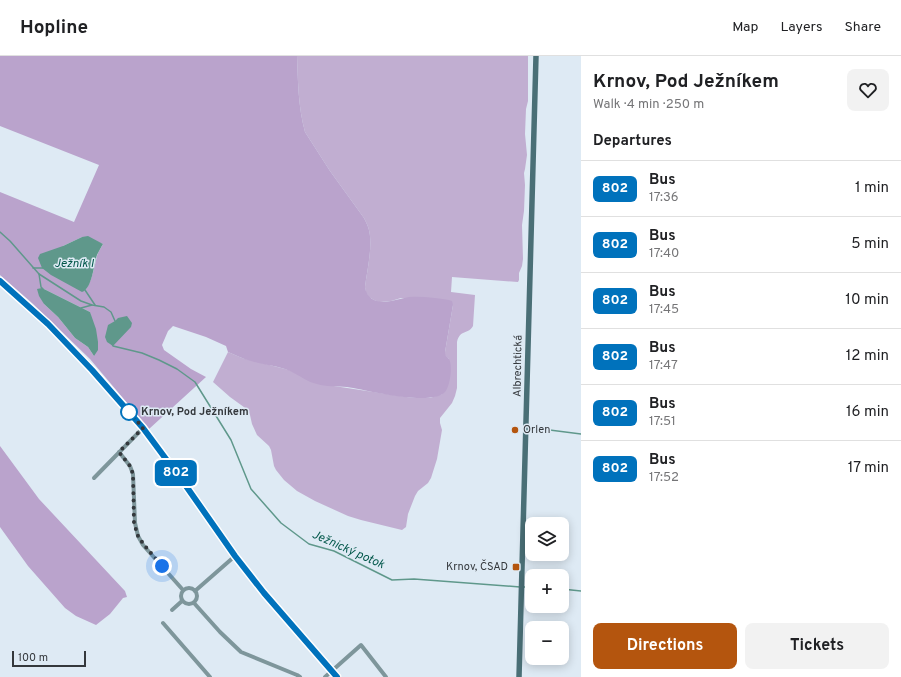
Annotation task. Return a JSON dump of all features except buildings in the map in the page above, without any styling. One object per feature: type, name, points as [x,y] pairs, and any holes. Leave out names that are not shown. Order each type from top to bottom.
[{"type":"main road","name":"Albrechtická","points":[[520,677],[536,56]]},
{"type":"main road","points":[[0,281],[48,324],[92,370],[143,428],[235,556],[264,593],[337,677]]},
{"type":"street","points":[[94,478],[143,428]]},
{"type":"street","points":[[119,452],[130,466],[133,474],[134,523],[138,536],[183,590]]},
{"type":"street","points":[[195,591],[235,556]]},
{"type":"street","points":[[191,588],[195,591],[197,595],[194,602],[186,604],[182,601],[180,597],[183,590],[191,588]]},
{"type":"street","points":[[172,610],[182,601]]},
{"type":"street","points":[[194,602],[241,652],[300,677]]},
{"type":"street","points":[[163,623],[210,677]]},
{"type":"street","points":[[325,677],[361,645],[386,677]]},
{"type":"shaded area","points":[[0,56],[297,56],[300,104],[305,132],[330,171],[364,218],[369,228],[370,251],[365,287],[366,292],[374,300],[382,302],[409,297],[424,297],[452,301],[453,305],[445,352],[451,366],[447,389],[438,396],[413,398],[347,387],[320,385],[310,382],[285,369],[242,358],[228,352],[226,346],[206,337],[173,326],[168,331],[162,345],[164,350],[191,369],[206,377],[149,429],[90,359],[32,303],[0,275],[0,192],[74,222],[99,165],[0,126]],"holes":[[[82,237],[103,244],[97,254],[91,279],[85,291],[63,246]],[[42,288],[90,312],[94,356],[88,347],[75,338],[58,317],[44,304]]]},
{"type":"shaded area","points":[[297,56],[528,56],[528,101],[526,109],[525,134],[527,155],[524,173],[524,211],[522,225],[523,259],[519,273],[519,280],[518,282],[452,277],[451,292],[475,295],[473,326],[458,338],[457,388],[452,403],[440,418],[442,430],[437,459],[431,478],[415,496],[408,514],[406,527],[402,530],[348,516],[297,491],[284,480],[276,470],[271,450],[269,446],[257,435],[248,410],[213,382],[228,352],[242,358],[289,370],[334,386],[413,398],[430,398],[442,394],[449,359],[445,355],[445,352],[453,305],[401,298],[379,302],[369,297],[366,293],[365,287],[370,244],[369,228],[364,218],[330,171],[305,132],[300,104]]},
{"type":"shaded area","points":[[0,446],[39,499],[125,591],[127,597],[123,598],[110,614],[96,625],[76,616],[65,608],[28,566],[0,527]]},
{"type":"water","name":"Ježník I","points":[[88,236],[103,244],[97,255],[88,286],[82,292],[51,275],[42,268],[38,258],[40,254]]},
{"type":"water","points":[[42,288],[90,312],[96,329],[98,342],[98,350],[94,356],[88,347],[75,338],[58,317],[44,304],[37,289]]},
{"type":"water","points":[[127,316],[132,323],[131,327],[113,346],[107,342],[105,337],[108,325],[118,318]]},
{"type":"waterway","name":"Ježnický potok","points":[[0,232],[10,241],[39,274],[81,301],[104,307],[111,312],[115,321]]},
{"type":"waterway","name":"Ježnický potok","points":[[33,268],[43,268]]},
{"type":"waterway","points":[[39,274],[41,287],[43,289]]},
{"type":"waterway","points":[[85,290],[95,305]]},
{"type":"waterway","name":"Ježnický potok","points":[[81,308],[92,305]]},
{"type":"waterway","name":"Ježnický potok","points":[[112,344],[113,346],[142,353],[159,360],[177,369],[195,382],[231,440],[251,489],[281,523],[309,544],[334,551],[392,580],[414,579],[520,587]]},
{"type":"waterway","points":[[534,428],[581,434]]},
{"type":"waterway","name":"Ježnický potok","points":[[569,590],[581,591]]},
{"type":"bus line","name":"802","points":[[0,281],[48,324],[92,370],[143,428],[235,556],[264,593],[337,677]]},
{"type":"place","name":"Krnov, Pod Ježníkem","points":[[129,412]]},
{"type":"place","name":"Orlen","points":[[515,430]]},
{"type":"place","name":"Krnov, ČSAD","points":[[516,567]]},
{"type":"route","points":[[129,412],[143,428],[119,452],[130,466],[133,474],[134,523],[138,536],[162,566]]}]
